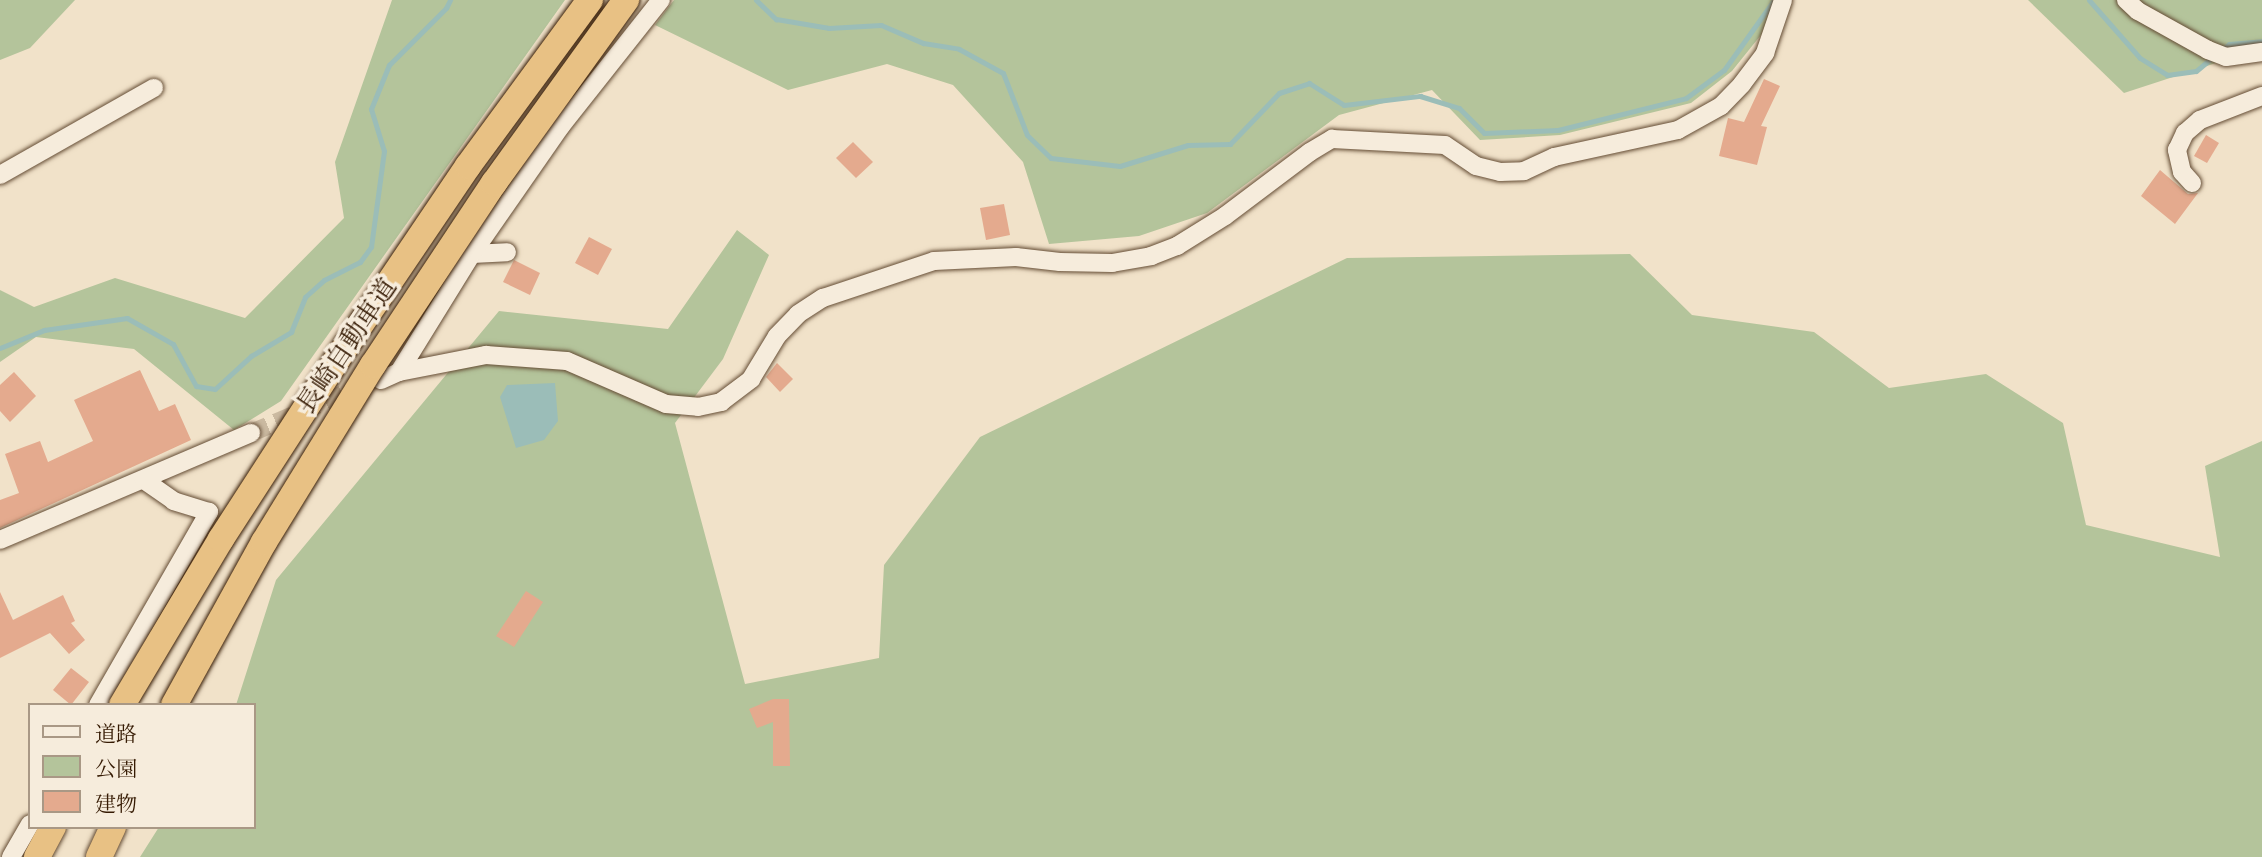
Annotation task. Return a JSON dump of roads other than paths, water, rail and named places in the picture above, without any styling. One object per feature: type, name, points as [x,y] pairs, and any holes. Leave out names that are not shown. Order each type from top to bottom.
[{"type":"highway","name":"長崎自動車道","points":[[123,703],[221,539],[336,361],[468,166],[590,0]]},
{"type":"highway","name":"長崎自動車道","points":[[175,703],[264,542],[373,365],[494,183],[626,0]]},
{"type":"highway","points":[[37,857],[52,829]]},
{"type":"highway","points":[[99,857],[112,829]]},
{"type":"street","points":[[399,372],[472,254],[561,126],[661,0]]},
{"type":"street","points":[[2126,0],[2138,11],[2208,50],[2226,57],[2262,52]]},
{"type":"street","points":[[381,380],[399,372],[486,355],[567,361],[666,404],[698,407],[721,402],[751,379],[784,329],[798,314],[823,298],[934,261],[1016,257],[1060,262],[1112,262],[1151,256],[1177,246],[1225,216],[1310,152],[1332,139],[1445,145],[1476,166],[1500,172],[1524,170],[1554,157],[1678,130],[1721,106],[1742,84],[1765,53],[1782,1]]},
{"type":"street","points":[[0,175],[154,88]]},
{"type":"street","points":[[2192,183],[2182,172],[2176,150],[2185,133],[2200,120],[2262,96]]},
{"type":"street","points":[[472,254],[507,252]]},
{"type":"street","points":[[0,540],[251,433]]},
{"type":"street","points":[[99,703],[209,512],[174,501],[144,480]]},
{"type":"street","points":[[11,857],[28,827]]},
{"type":"water","points":[[555,383],[558,421],[544,440],[516,448],[500,397],[507,385]]},
{"type":"waterway","points":[[0,348],[44,330],[127,318],[173,344],[196,386],[215,389],[251,356],[291,332],[305,297],[324,280],[360,262],[371,247],[384,151],[371,109],[389,65],[446,8],[450,0]]},
{"type":"waterway","points":[[756,0],[776,19],[829,28],[881,25],[923,43],[959,49],[1003,73],[1027,135],[1051,158],[1120,166],[1188,145],[1230,144],[1279,93],[1309,83],[1344,105],[1420,96],[1459,108],[1484,133],[1558,130],[1686,98],[1724,70],[1774,0]]},
{"type":"waterway","points":[[2089,0],[2140,58],[2167,75],[2196,71],[2214,56]]},
{"type":"waterway","points":[[2222,50],[2229,44],[2262,41]]},
{"type":"tunnel","points":[[251,433],[360,387]]}]
